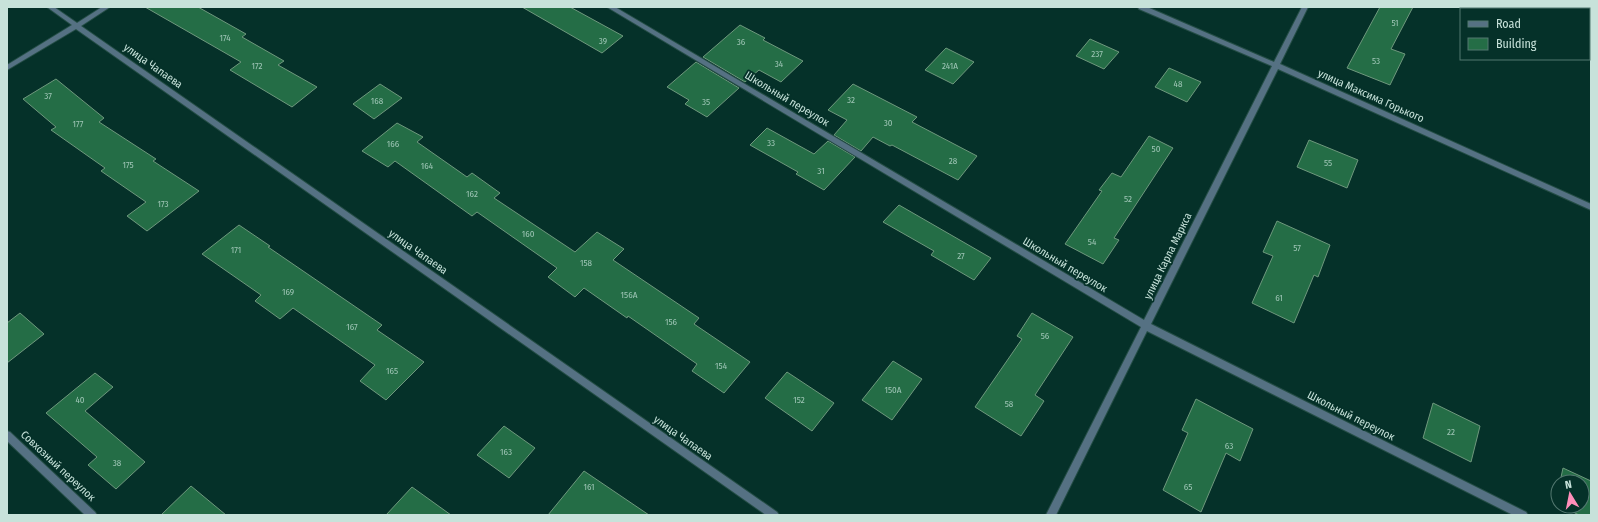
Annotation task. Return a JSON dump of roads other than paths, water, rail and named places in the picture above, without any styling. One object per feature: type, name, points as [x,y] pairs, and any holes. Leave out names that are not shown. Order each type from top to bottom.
[{"type":"street","name":"улица Чапаева","points":[[50,7],[774,515]]},
{"type":"street","points":[[7,68],[107,7]]},
{"type":"street","name":"Школьный переулок","points":[[610,7],[1146,326],[1523,515]]},
{"type":"street","name":"улица Максима Горького","points":[[1141,7],[1276,65],[1591,207]]},
{"type":"street","name":"улица Карла Маркса","points":[[1051,515],[1305,7]]},
{"type":"street","name":"Совхозный переулок","points":[[7,435],[92,515]]}]
